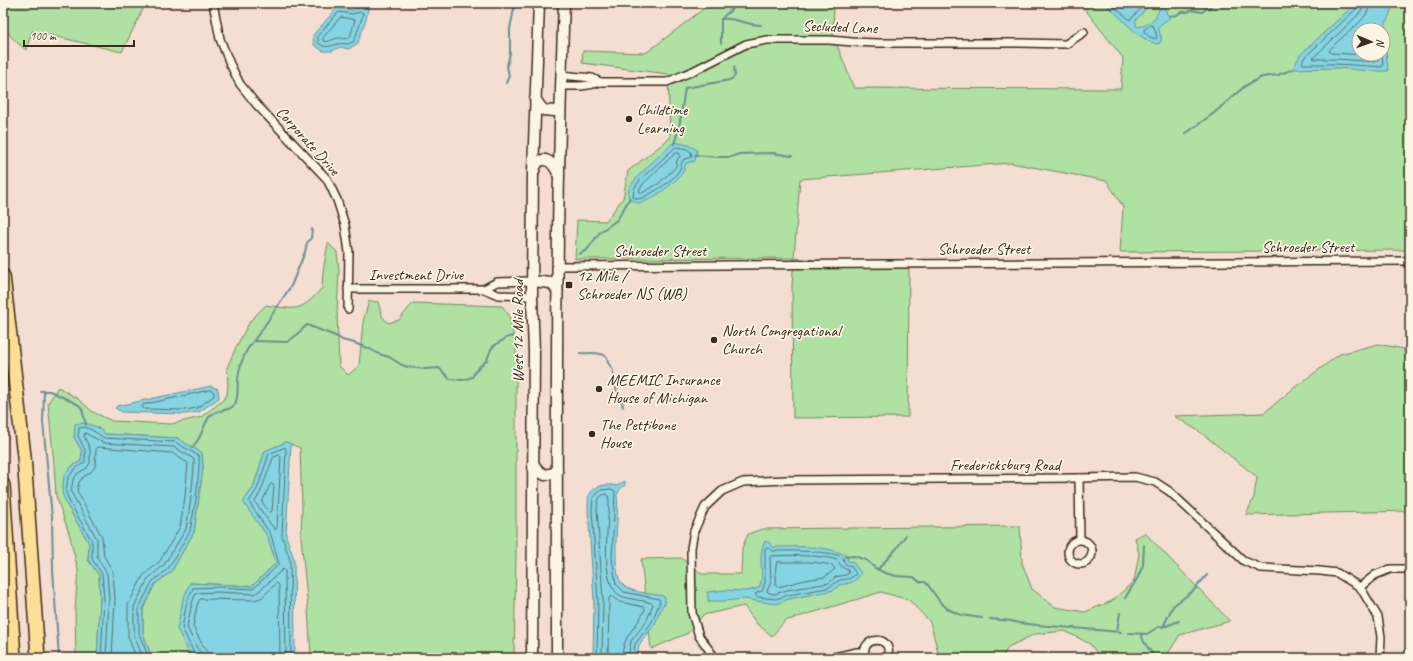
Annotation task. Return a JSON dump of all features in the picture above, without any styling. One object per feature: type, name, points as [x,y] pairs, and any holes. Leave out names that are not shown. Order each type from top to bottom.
[{"type":"highway","points":[[3,276],[24,456],[38,658]]},
{"type":"highway","points":[[3,485],[14,658]]},
{"type":"main road","name":"West 12 Mile Road","points":[[532,658],[534,352],[532,296],[533,172],[539,3]]},
{"type":"main road","points":[[557,658],[558,266],[560,109],[564,3]]},
{"type":"main road","points":[[535,99],[543,110],[554,111],[560,109]]},
{"type":"main road","points":[[533,172],[535,165],[539,161],[549,160],[555,167],[559,178]]},
{"type":"main road","points":[[532,281],[551,283],[558,290]]},
{"type":"main road","points":[[533,464],[545,475],[557,472]]},
{"type":"street","name":"Corporate Drive","points":[[213,3],[220,39],[240,84],[256,104],[327,179],[337,200],[345,225],[349,252],[348,309]]},
{"type":"street","name":"Secluded Lane","points":[[561,86],[592,85],[600,82],[667,82],[693,72],[746,44],[767,40],[830,40],[877,43],[1066,44],[1084,32]]},
{"type":"street","name":"Secluded Lane","points":[[561,75],[592,78],[600,82]]},
{"type":"street","name":"Schroeder Street","points":[[558,266],[1410,260]]},
{"type":"street","name":"Investment Drive","points":[[484,289],[497,282],[532,281]]},
{"type":"street","name":"Investment Drive","points":[[348,289],[484,289],[498,295],[532,296]]},
{"type":"street","name":"Fredericksburg Road","points":[[715,658],[699,636],[692,613],[691,548],[694,530],[705,507],[722,491],[743,482],[786,480],[1079,478],[1135,476],[1155,482],[1169,490],[1244,561],[1261,568],[1337,573],[1360,587],[1378,617],[1380,658]]},
{"type":"street","points":[[1079,478],[1080,539]]},
{"type":"street","points":[[1360,587],[1375,576],[1390,569],[1410,569]]},
{"type":"street","points":[[830,658],[857,652],[865,655],[867,645],[873,640],[885,643],[889,650],[887,658]]},
{"type":"green space","points":[[3,3],[146,3],[122,52],[32,31],[26,50],[9,35],[5,25]]},
{"type":"green space","points":[[711,3],[834,3],[833,35],[854,88],[1121,89],[1123,58],[1080,3],[1410,3],[1410,250],[1120,252],[1123,207],[1107,181],[1011,163],[800,179],[794,258],[575,259],[577,220],[606,221],[623,198],[628,171],[670,138],[668,74],[582,63],[583,51],[646,53]]},
{"type":"green space","points":[[328,243],[337,252],[339,270],[337,314],[339,366],[348,375],[359,366],[363,322],[369,301],[378,302],[382,316],[388,323],[399,320],[413,303],[502,306],[509,315],[516,349],[516,556],[514,658],[324,658],[311,656],[301,537],[302,508],[300,448],[286,442],[265,451],[253,488],[244,502],[268,537],[276,563],[252,586],[190,583],[190,654],[195,658],[154,658],[150,653],[143,633],[143,609],[155,584],[171,572],[194,532],[203,468],[202,453],[177,438],[105,434],[97,427],[74,437],[82,451],[81,461],[72,466],[67,505],[89,543],[88,560],[99,575],[100,599],[97,658],[76,658],[75,610],[78,570],[69,533],[56,496],[48,403],[58,387],[78,399],[93,412],[112,421],[171,424],[201,417],[222,401],[227,395],[227,368],[250,321],[266,305],[285,308],[298,307],[309,301],[322,288]]},
{"type":"green space","points":[[794,258],[909,268],[908,417],[793,418],[792,285]]},
{"type":"green space","points":[[1378,344],[1404,349],[1410,377],[1410,511],[1246,515],[1254,497],[1257,477],[1200,432],[1174,416],[1264,413],[1294,388],[1340,354]]},
{"type":"green space","points":[[1020,526],[1022,563],[1032,589],[1055,607],[1085,612],[1112,601],[1134,581],[1139,554],[1135,538],[1145,533],[1230,621],[1180,635],[1165,658],[1101,658],[1090,644],[1065,631],[1035,634],[1008,647],[1002,658],[936,658],[938,652],[930,622],[909,600],[881,592],[785,621],[772,636],[757,624],[744,606],[703,615],[688,633],[651,649],[641,559],[681,558],[702,574],[741,574],[742,548],[748,534],[762,529]]},
{"type":"water","points":[[1105,3],[1151,3],[1136,20],[1136,26],[1147,24],[1164,6],[1167,14],[1171,17],[1158,28],[1161,36],[1161,42],[1157,44],[1148,41],[1135,32]]},
{"type":"water","points":[[1356,3],[1391,3],[1393,6],[1386,22],[1351,22],[1351,62],[1387,62],[1388,71],[1337,68],[1293,69],[1300,55]]},
{"type":"water","points":[[365,6],[368,9],[358,43],[349,49],[340,47],[332,51],[323,51],[314,45],[313,35],[338,7],[352,10]]},
{"type":"water","points":[[674,142],[688,145],[697,150],[695,161],[686,163],[682,174],[677,179],[649,200],[636,203],[629,199],[628,194],[630,187],[644,170]]},
{"type":"water","points":[[211,386],[218,389],[219,398],[199,412],[184,414],[122,412],[115,408],[117,406]]},
{"type":"water","points":[[85,423],[97,427],[105,434],[177,438],[202,453],[203,468],[194,532],[171,572],[155,584],[143,609],[143,633],[150,653],[154,658],[97,658],[100,599],[99,575],[88,560],[89,543],[67,505],[62,493],[64,476],[72,466],[81,461],[82,451],[74,437],[75,424]]},
{"type":"water","points":[[286,442],[291,444],[286,536],[294,559],[295,658],[195,658],[190,654],[177,629],[183,600],[190,583],[252,586],[276,563],[268,537],[243,502],[253,488],[265,451]]},
{"type":"water","points":[[625,481],[625,485],[620,489],[617,495],[616,557],[617,570],[620,580],[624,586],[631,590],[663,596],[665,598],[665,604],[662,606],[655,624],[639,645],[637,658],[593,658],[594,601],[588,509],[589,496],[597,487],[605,485],[617,486]]},
{"type":"water","points":[[765,541],[770,543],[773,547],[811,547],[838,552],[847,556],[848,561],[853,562],[861,573],[857,579],[849,583],[839,585],[834,590],[789,599],[776,604],[744,599],[708,601],[707,592],[725,590],[747,591],[759,588],[762,577],[761,554]]},
{"type":"waterway","points":[[506,83],[509,76],[507,66],[510,53],[510,29],[515,3]]},
{"type":"waterway","points":[[721,43],[721,20],[740,3]]},
{"type":"waterway","points":[[1169,16],[1191,10],[1202,12],[1215,3]]},
{"type":"waterway","points":[[721,19],[731,19],[761,25]]},
{"type":"waterway","points":[[674,144],[679,128],[685,88],[730,80],[735,76],[734,67]]},
{"type":"waterway","points":[[1185,134],[1214,113],[1245,86],[1262,77],[1278,75],[1293,69]]},
{"type":"waterway","points":[[695,155],[731,157],[739,154],[772,153],[792,156]]},
{"type":"waterway","points":[[579,254],[587,250],[600,232],[617,220],[630,198]]},
{"type":"waterway","points":[[192,448],[210,416],[216,412],[230,409],[235,404],[239,372],[247,350],[291,286],[305,252],[307,243],[311,238],[312,229]]},
{"type":"waterway","points":[[254,341],[287,342],[307,325],[342,340],[370,349],[389,357],[402,365],[425,369],[439,368],[450,379],[463,380],[472,377],[477,369],[487,360],[491,349],[494,346],[506,338],[513,336]]},
{"type":"waterway","points":[[580,353],[598,353],[607,357],[608,363],[612,368],[617,392],[623,407]]},
{"type":"waterway","points":[[40,391],[50,391],[79,405],[82,409],[86,425]]},
{"type":"waterway","points":[[44,391],[43,422],[52,517],[53,570],[59,658]]},
{"type":"waterway","points":[[878,569],[897,548],[906,535]]},
{"type":"waterway","points":[[1125,598],[1138,577],[1143,565],[1144,545]]},
{"type":"waterway","points":[[845,557],[854,556],[866,560],[875,568],[885,573],[896,576],[914,577],[919,582],[925,582],[940,602],[948,609],[961,615],[982,618]]},
{"type":"waterway","points":[[1163,627],[1173,606],[1194,590],[1207,575]]},
{"type":"waterway","points":[[1117,631],[1120,613]]},
{"type":"waterway","points":[[990,619],[1037,625],[1121,632]]},
{"type":"waterway","points":[[1129,633],[1147,634],[1158,627],[1166,626],[1179,621]]},
{"type":"waterway","points":[[1141,634],[1144,642],[1155,658]]},
{"type":"place","name":"Childtime Learning","points":[[629,119]]},
{"type":"place","name":"12 Mile / Schroeder NS (WB)","points":[[569,285]]},
{"type":"place","name":"North Congregational Church","points":[[714,340]]},
{"type":"place","name":"MEEMIC Insurance House of Michigan","points":[[599,389]]},
{"type":"place","name":"The Pettibone House","points":[[592,434]]}]
